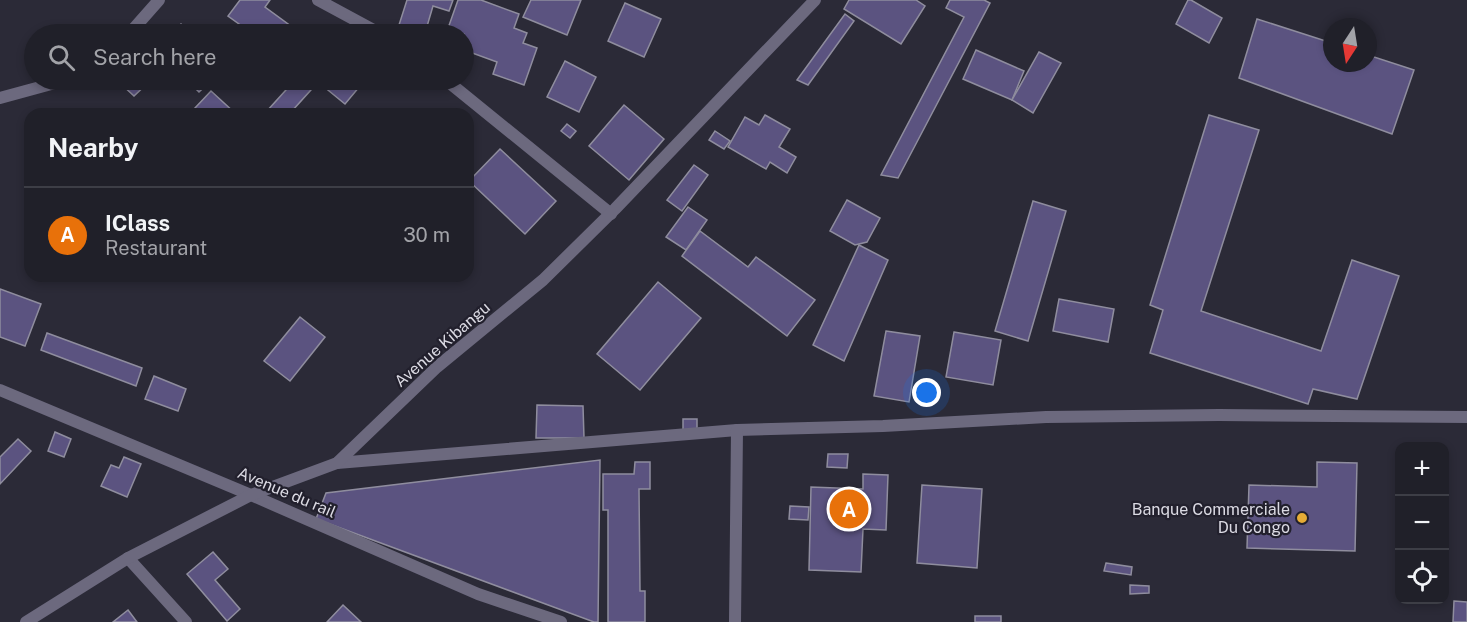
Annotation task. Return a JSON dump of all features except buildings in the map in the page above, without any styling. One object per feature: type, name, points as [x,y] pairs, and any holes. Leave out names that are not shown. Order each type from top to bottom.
[{"type":"street","points":[[138,24],[159,0]]},
{"type":"street","points":[[318,0],[362,24]]},
{"type":"street","name":"Avenue Kibangu","points":[[26,622],[128,558],[251,495],[337,463],[437,368],[543,280],[611,214],[815,0]]},
{"type":"street","points":[[0,98],[29,90]]},
{"type":"street","points":[[458,90],[611,214]]},
{"type":"street","name":"Avenue du rail","points":[[0,390],[251,495],[478,594],[561,622]]},
{"type":"street","points":[[337,463],[737,430],[883,426],[1046,417],[1220,415],[1467,417]]},
{"type":"street","points":[[735,622],[737,430]]},
{"type":"street","points":[[128,558],[186,622]]},
{"type":"place","name":"IClass","points":[[849,509]]},
{"type":"place","name":"Banque Commerciale Du Congo","points":[[1302,518]]}]
